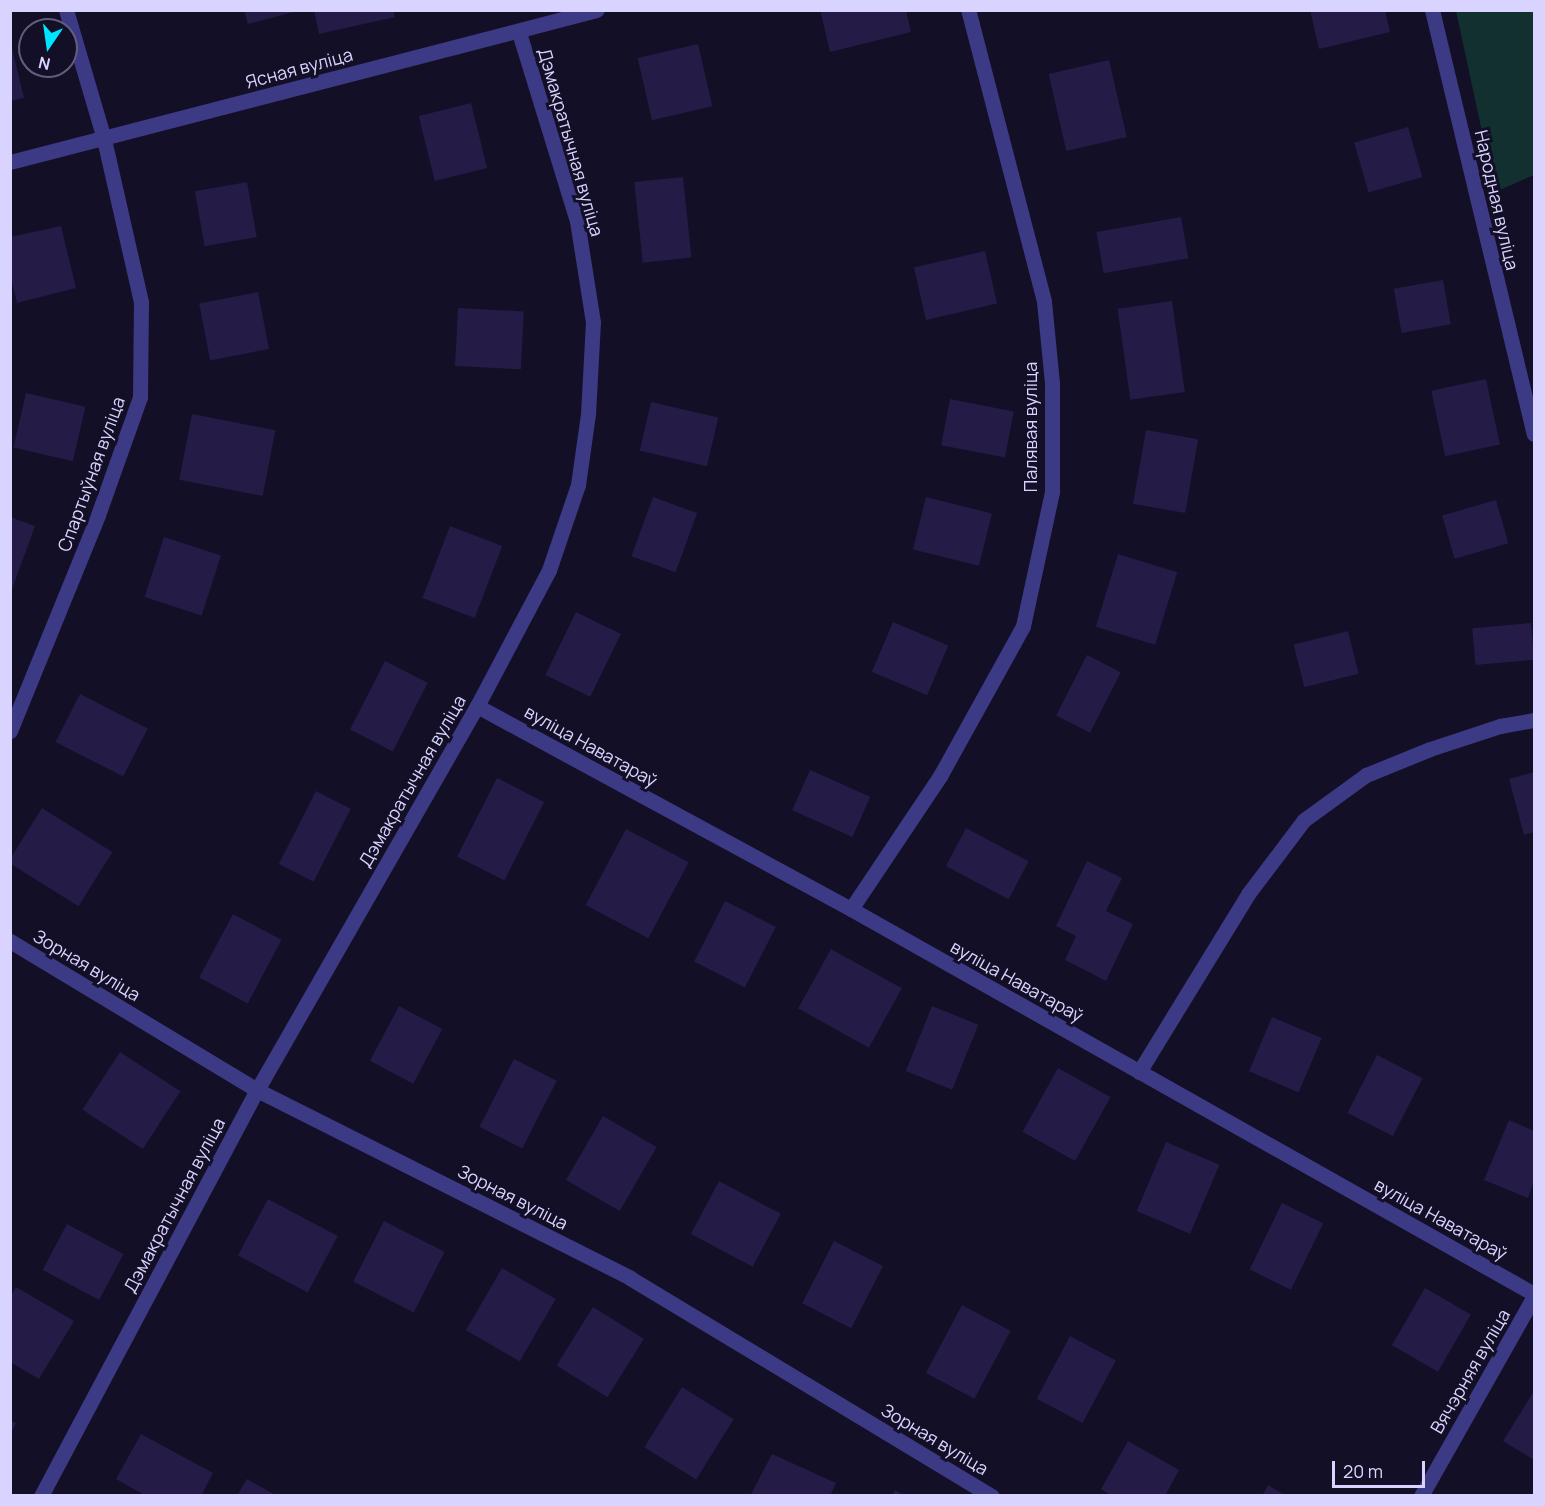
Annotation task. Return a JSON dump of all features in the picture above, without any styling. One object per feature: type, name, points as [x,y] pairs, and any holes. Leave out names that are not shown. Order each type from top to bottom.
[{"type":"street","name":"Спартыўная вуліца","points":[[10,731],[86,547],[140,396],[141,302],[104,139],[66,10]]},
{"type":"street","name":"Ясная вуліца","points":[[10,162],[597,10]]},
{"type":"street","name":"Палявая вуліца","points":[[851,909],[940,776],[1023,626],[1052,492],[1052,382],[1044,301],[968,10]]},
{"type":"street","name":"Народная вуліца","points":[[1432,10],[1534,434]]},
{"type":"street","name":"Дэмакратычная вуліца","points":[[41,1496],[257,1090],[477,706],[549,570],[578,485],[588,414],[593,322],[577,221],[519,32]]},
{"type":"street","name":"вуліца Наватараў","points":[[477,706],[851,909],[1534,1295]]},
{"type":"street","points":[[1139,1072],[1248,894],[1304,820],[1366,776],[1430,749],[1500,726],[1534,720]]},
{"type":"street","name":"Зорная вуліца","points":[[10,941],[257,1090],[630,1278],[992,1496]]},
{"type":"street","name":"Вячэрняя вуліца","points":[[1421,1496],[1534,1295]]},
{"type":"green space","points":[[1456,11],[1534,11],[1534,175],[1495,192]]},
{"type":"building","points":[[244,10],[297,10],[297,11],[248,24]]},
{"type":"building","points":[[314,10],[393,10],[395,17],[319,34]]},
{"type":"building","points":[[820,10],[906,10],[911,32],[830,52]]},
{"type":"building","points":[[1310,10],[1385,10],[1390,32],[1319,49]]},
{"type":"building","points":[[10,40],[24,98],[10,101]]},
{"type":"building","points":[[698,44],[712,106],[652,120],[638,58]]},
{"type":"building","points":[[1109,60],[1127,137],[1066,151],[1049,74]]},
{"type":"building","points":[[471,103],[487,168],[435,181],[419,116]]},
{"type":"building","points":[[1408,127],[1422,177],[1369,192],[1354,142]]},
{"type":"building","points":[[683,177],[691,258],[643,263],[634,182]]},
{"type":"building","points":[[247,182],[257,237],[205,246],[195,191]]},
{"type":"building","points":[[1181,217],[1188,258],[1104,273],[1096,232]]},
{"type":"building","points":[[61,226],[76,288],[17,303],[10,274],[10,237]]},
{"type":"building","points":[[985,251],[997,304],[926,320],[914,267]]},
{"type":"building","points":[[1443,280],[1451,324],[1402,333],[1394,289]]},
{"type":"building","points":[[258,292],[269,349],[210,360],[199,303]]},
{"type":"building","points":[[1172,301],[1185,392],[1130,400],[1118,309]]},
{"type":"building","points":[[458,308],[524,311],[521,369],[455,366]]},
{"type":"building","points":[[1486,379],[1500,445],[1445,456],[1431,391]]},
{"type":"building","points":[[26,393],[85,407],[73,461],[13,448]]},
{"type":"building","points":[[950,399],[1014,411],[1005,458],[941,445]]},
{"type":"building","points":[[651,402],[718,418],[707,466],[640,451]]},
{"type":"building","points":[[192,414],[275,430],[263,496],[179,480]]},
{"type":"building","points":[[1146,430],[1198,439],[1185,513],[1133,504]]},
{"type":"building","points":[[653,497],[697,513],[676,572],[631,556]]},
{"type":"building","points":[[926,497],[992,513],[979,566],[913,549]]},
{"type":"building","points":[[1496,500],[1508,543],[1455,559],[1442,515]]},
{"type":"building","points":[[10,517],[35,526],[11,592],[10,592]]},
{"type":"building","points":[[450,526],[502,546],[475,618],[422,598]]},
{"type":"building","points":[[164,537],[221,556],[202,615],[145,597]]},
{"type":"building","points":[[1118,554],[1177,572],[1155,645],[1096,627]]},
{"type":"building","points":[[576,612],[621,634],[590,697],[545,675]]},
{"type":"building","points":[[893,622],[948,645],[927,695],[872,672]]},
{"type":"building","points":[[1531,623],[1534,660],[1475,665],[1472,628]]},
{"type":"building","points":[[1348,631],[1359,674],[1304,687],[1294,645]]},
{"type":"building","points":[[1087,655],[1121,672],[1090,733],[1056,716]]},
{"type":"building","points":[[385,661],[428,683],[393,751],[350,730]]},
{"type":"building","points":[[80,694],[148,729],[123,777],[55,742]]},
{"type":"building","points":[[810,770],[870,797],[852,837],[792,810]]},
{"type":"building","points":[[1534,772],[1534,832],[1524,835],[1509,779]]},
{"type":"building","points":[[497,778],[544,802],[504,880],[457,856]]},
{"type":"building","points":[[316,791],[351,809],[314,882],[279,864]]},
{"type":"building","points":[[42,808],[112,852],[78,906],[10,863],[10,859]]},
{"type":"building","points":[[966,828],[1029,861],[1009,899],[946,866]]},
{"type":"building","points":[[626,829],[689,862],[648,938],[586,905]]},
{"type":"building","points":[[1087,861],[1122,878],[1106,911],[1133,924],[1106,981],[1065,960],[1076,936],[1056,926]]},
{"type":"building","points":[[725,901],[776,927],[745,987],[694,962]]},
{"type":"building","points":[[233,914],[282,940],[248,1003],[199,978]]},
{"type":"building","points":[[831,949],[902,988],[869,1048],[798,1008]]},
{"type":"building","points":[[399,1006],[442,1029],[413,1084],[370,1061]]},
{"type":"building","points":[[932,1006],[978,1025],[952,1090],[906,1071]]},
{"type":"building","points":[[1272,1017],[1322,1038],[1299,1092],[1249,1071]]},
{"type":"building","points":[[120,1052],[180,1091],[143,1149],[82,1110]]},
{"type":"building","points":[[1377,1055],[1422,1078],[1393,1136],[1347,1113]]},
{"type":"building","points":[[514,1059],[557,1081],[522,1149],[479,1127]]},
{"type":"building","points":[[1058,1068],[1110,1097],[1075,1161],[1023,1132]]},
{"type":"building","points":[[603,1116],[657,1147],[620,1211],[566,1180]]},
{"type":"building","points":[[1509,1120],[1534,1131],[1534,1181],[1528,1198],[1484,1180]]},
{"type":"building","points":[[1166,1142],[1219,1165],[1190,1234],[1137,1211]]},
{"type":"building","points":[[719,1181],[781,1214],[753,1267],[691,1234]]},
{"type":"building","points":[[268,1199],[338,1236],[308,1293],[238,1256]]},
{"type":"building","points":[[1282,1203],[1323,1223],[1291,1290],[1250,1270]]},
{"type":"building","points":[[384,1221],[445,1252],[414,1312],[353,1282]]},
{"type":"building","points":[[67,1224],[124,1254],[99,1300],[43,1270]]},
{"type":"building","points":[[834,1241],[883,1266],[851,1328],[802,1303]]},
{"type":"building","points":[[502,1268],[556,1299],[520,1361],[466,1330]]},
{"type":"building","points":[[16,1287],[74,1321],[39,1379],[10,1362],[10,1297]]},
{"type":"building","points":[[1425,1288],[1471,1314],[1438,1372],[1392,1345]]},
{"type":"building","points":[[962,1305],[1011,1331],[974,1399],[926,1373]]},
{"type":"building","points":[[593,1307],[644,1339],[607,1397],[556,1366]]},
{"type":"building","points":[[1070,1336],[1116,1360],[1083,1423],[1037,1399]]},
{"type":"building","points":[[682,1387],[734,1419],[696,1480],[644,1447]]},
{"type":"building","points":[[1534,1391],[1534,1460],[1503,1441]]},
{"type":"building","points":[[10,1420],[16,1423],[10,1435]]},
{"type":"building","points":[[141,1434],[213,1473],[201,1496],[146,1496],[116,1479]]},
{"type":"building","points":[[1128,1441],[1179,1470],[1165,1496],[1112,1496],[1101,1489]]},
{"type":"building","points":[[772,1454],[836,1483],[830,1496],[750,1496]]},
{"type":"building","points":[[247,1479],[277,1496],[237,1496]]},
{"type":"building","points":[[1268,1485],[1286,1496],[1262,1496]]},
{"type":"building","points":[[895,1490],[905,1496],[892,1496]]}]
